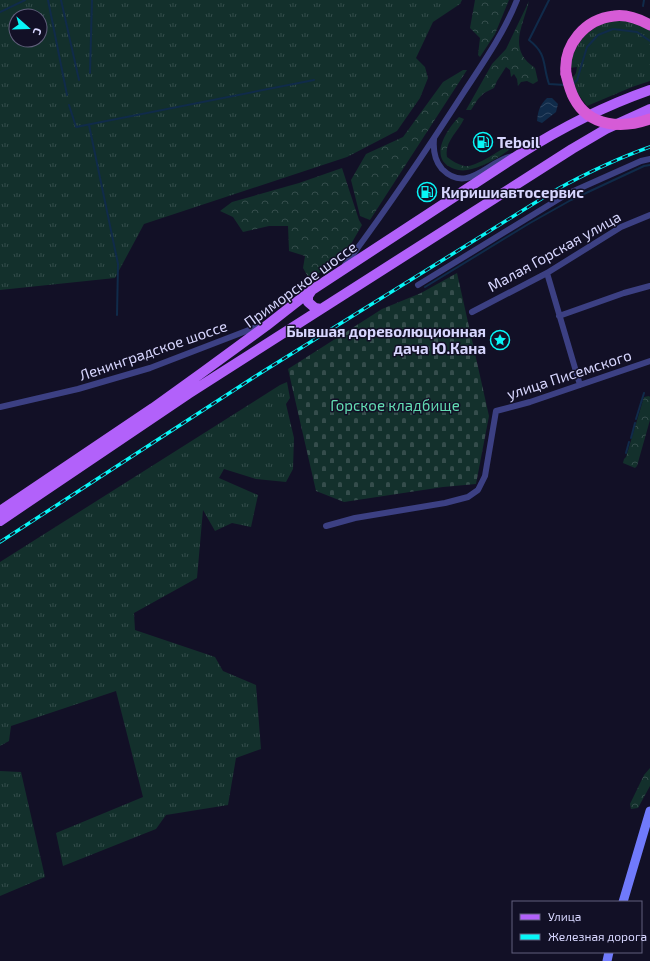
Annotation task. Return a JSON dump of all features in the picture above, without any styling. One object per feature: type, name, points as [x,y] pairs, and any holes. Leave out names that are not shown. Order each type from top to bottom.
[{"type":"highway","points":[[650,25],[642,20],[615,15],[592,22],[578,34],[570,48],[566,61],[566,74],[574,98],[580,107],[595,118],[605,123],[620,125],[650,120]]},
{"type":"main road","name":"Приморское шоссе","points":[[0,511],[153,408],[266,326],[312,290],[520,154],[547,137],[594,112],[650,90]]},
{"type":"main road","name":"Приморское шоссе","points":[[0,521],[188,394],[572,149],[606,129],[650,109]]},
{"type":"main road","points":[[312,290],[308,296],[308,302],[314,308],[321,309]]},
{"type":"main road","points":[[623,901],[650,811]]},
{"type":"street","points":[[340,272],[377,222],[435,137],[498,39],[508,22],[517,0]]},
{"type":"street","points":[[435,137],[433,148],[440,166],[446,172],[455,177],[474,177],[505,157],[520,154]]},
{"type":"street","points":[[418,285],[567,194],[641,161],[650,159]]},
{"type":"street","name":"Малая Горская улица","points":[[472,312],[547,273],[621,227],[650,216]]},
{"type":"street","points":[[547,273],[580,385]]},
{"type":"street","points":[[559,316],[624,293],[650,286]]},
{"type":"street","name":"Ленинградское шоссе","points":[[0,407],[114,379],[150,368],[254,328],[266,326]]},
{"type":"street","name":"улица Писемского","points":[[326,526],[354,518],[445,503],[468,497],[478,490],[485,476],[496,411],[530,402],[650,361]]},
{"type":"green space","points":[[0,0],[462,0],[460,4],[433,22],[416,58],[425,67],[428,78],[420,98],[397,131],[347,157],[144,224],[115,278],[0,290]]},
{"type":"green space","points":[[475,0],[509,0],[495,34],[480,57],[478,55],[480,38],[470,28]]},
{"type":"green space","points":[[529,1],[519,37],[519,45],[521,53],[526,61],[535,68],[538,81],[533,84],[527,81],[521,82],[518,86],[517,79],[514,74],[511,77],[510,70],[506,67],[494,88],[484,93],[471,110],[466,110],[492,64],[506,49]]},
{"type":"green space","points":[[618,20],[633,22],[650,30],[650,81],[587,106],[576,91],[571,80],[576,73],[577,67],[569,68],[575,49],[585,35],[602,23]]},
{"type":"green space","points":[[463,70],[467,70],[370,220],[360,216],[351,180],[366,154],[403,137],[443,82]]},
{"type":"green space","points":[[459,117],[464,119],[449,142],[447,157],[464,166],[476,164],[517,139],[520,140],[516,145],[503,154],[481,166],[465,170],[452,168],[441,158],[442,143],[449,129]]},
{"type":"green space","points":[[342,168],[362,225],[347,251],[310,280],[303,268],[305,256],[289,251],[288,226],[269,226],[243,232],[233,217],[220,211],[232,202],[299,183]]},
{"type":"green space","name":"Горское кладбище","points":[[457,273],[489,416],[476,484],[443,487],[344,502],[316,491],[288,369],[382,309],[421,293]]},
{"type":"green space","points":[[287,382],[290,398],[286,404],[294,438],[293,469],[286,482],[256,479],[224,469],[219,478],[258,495],[251,527],[232,523],[215,531],[203,510],[197,578],[134,613],[135,630],[215,657],[223,671],[256,685],[261,749],[236,758],[228,805],[166,815],[156,829],[63,866],[56,833],[143,797],[116,691],[11,726],[9,741],[0,746],[0,562]]},
{"type":"green space","points":[[649,396],[650,420],[637,466],[635,468],[623,463],[644,397]]},
{"type":"green space","points":[[650,768],[650,786],[638,808],[631,809],[630,804],[644,775]]},
{"type":"green space","points":[[0,771],[21,772],[45,877],[0,896]]},
{"type":"water","points":[[547,98],[552,98],[558,104],[556,112],[542,123],[537,121],[538,114],[541,105]]},
{"type":"waterway","points":[[0,12],[25,0]]},
{"type":"waterway","points":[[48,0],[67,95]]},
{"type":"waterway","points":[[61,0],[79,80]]},
{"type":"waterway","points":[[90,73],[92,0]]},
{"type":"waterway","points":[[549,0],[529,40],[535,45],[542,55],[549,84],[565,85]]},
{"type":"waterway","points":[[643,6],[644,0]]},
{"type":"waterway","points":[[573,84],[577,80],[587,47],[598,35],[613,29],[637,32],[650,41]]},
{"type":"waterway","points":[[69,105],[76,127],[314,80]]},
{"type":"waterway","points":[[89,125],[118,264],[117,315]]},
{"type":"waterway","points":[[425,287],[530,223],[571,200],[644,166],[650,165]]},
{"type":"waterway","points":[[636,419],[644,393]]},
{"type":"waterway","points":[[631,438],[635,423]]},
{"type":"waterway","points":[[626,453],[629,442]]},
{"type":"railway","points":[[0,542],[259,374],[554,191],[601,167],[650,147]]},
{"type":"place","name":"Teboil","points":[[483,142]]},
{"type":"place","name":"Киришиавтосервис","points":[[427,192]]},
{"type":"place","name":"Бывшая дореволюционная дача Ю.Кана","points":[[500,340]]}]
